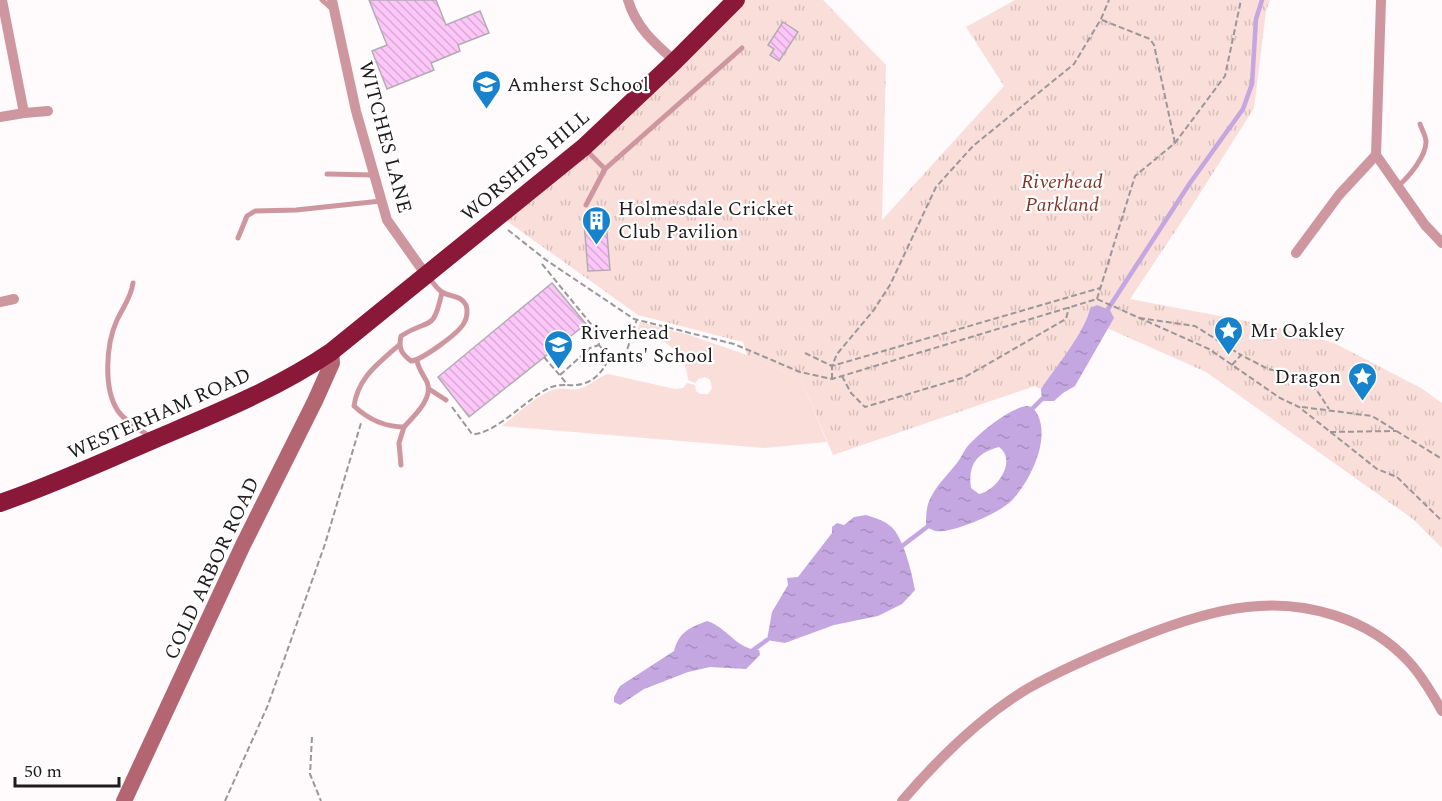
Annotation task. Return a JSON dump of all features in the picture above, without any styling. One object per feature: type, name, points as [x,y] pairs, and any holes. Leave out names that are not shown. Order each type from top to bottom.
[{"type":"highway","name":"WORSHIPS HILL","points":[[331,352],[584,147],[675,62],[736,0]]},
{"type":"highway","name":"WESTERHAM ROAD","points":[[0,502],[45,487],[247,400],[299,374],[331,352]]},
{"type":"main road","name":"COLD ARBOR ROAD","points":[[124,801],[243,545],[315,401],[332,363],[331,352]]},
{"type":"street","points":[[2,0],[24,113]]},
{"type":"street","points":[[628,0],[642,31],[675,62]]},
{"type":"street","points":[[1381,0],[1376,155],[1397,187],[1442,243]]},
{"type":"street","name":"WITCHES LANE","points":[[333,5],[356,111],[387,219],[426,275]]},
{"type":"street","points":[[0,117],[48,111]]},
{"type":"street","points":[[1296,253],[1339,195],[1376,155]]},
{"type":"street","points":[[0,302],[14,299]]},
{"type":"street","points":[[902,801],[958,742],[1026,690],[1104,651],[1149,633],[1196,618],[1248,606],[1298,607],[1327,613],[1352,622],[1378,636],[1409,662],[1442,711]]},
{"type":"lane","points":[[322,0],[333,5]]},
{"type":"lane","points":[[586,206],[605,169],[742,48]]},
{"type":"lane","points":[[1397,187],[1410,176],[1426,146],[1420,124]]},
{"type":"lane","points":[[584,147],[605,169]]},
{"type":"lane","points":[[327,174],[373,175]]},
{"type":"lane","points":[[238,238],[247,216],[255,211],[296,210],[381,201]]},
{"type":"lane","points":[[426,275],[442,292],[460,298],[468,312],[464,324],[444,342],[417,361],[411,361],[403,355],[399,345],[401,336],[432,322],[438,313],[442,292]]},
{"type":"lane","points":[[133,283],[130,299],[116,321],[112,335],[108,378],[118,410],[126,420],[154,440]]},
{"type":"lane","points":[[399,345],[371,370],[361,384],[354,406],[363,414],[393,427],[404,427]]},
{"type":"lane","points":[[417,361],[419,372],[429,389],[446,400]]},
{"type":"lane","points":[[401,465],[399,443],[404,427],[425,402],[429,389]]},
{"type":"path","points":[[832,379],[832,366],[837,354],[873,311],[890,285],[936,187],[973,146],[1074,64],[1101,20],[1108,0]]},
{"type":"path","points":[[1096,299],[1135,176],[1175,143],[1225,75],[1241,0]]},
{"type":"path","points":[[1101,20],[1150,39],[1154,45],[1175,143]]},
{"type":"path","points":[[494,219],[554,266],[637,319],[734,344],[800,372],[832,379],[1096,299],[1209,349],[1280,398],[1299,407],[1377,469],[1397,477],[1442,521]]},
{"type":"path","points":[[542,264],[598,333],[599,345],[610,354],[623,354],[627,350],[637,319]]},
{"type":"path","points":[[805,353],[832,366],[1100,288]]},
{"type":"path","points":[[842,376],[851,393],[865,407],[876,404],[965,377],[1066,319],[1070,307]]},
{"type":"path","points":[[1136,317],[1195,326],[1241,355],[1268,369],[1287,373],[1316,389],[1330,411]]},
{"type":"path","points":[[560,375],[590,348],[599,345]]},
{"type":"path","points":[[446,400],[472,434],[476,434],[491,428],[551,387],[580,385],[598,376],[605,369],[610,354]]},
{"type":"path","points":[[1232,365],[1241,355]]},
{"type":"path","points":[[544,357],[568,385]]},
{"type":"path","points":[[1299,407],[1372,416],[1442,459]]},
{"type":"path","points":[[225,801],[268,705],[325,544],[363,414]]},
{"type":"path","points":[[1330,432],[1396,431]]},
{"type":"path","points":[[312,737],[310,774],[321,801]]},
{"type":"green space","name":"Riverhead Parkland","points":[[734,0],[823,0],[886,65],[882,220],[1004,86],[966,27],[1015,0],[1270,0],[1266,11],[1254,108],[1130,299],[1267,325],[1334,343],[1421,388],[1442,403],[1442,548],[1413,519],[1206,372],[1107,328],[1113,317],[1110,310],[1097,305],[1090,308],[1076,338],[1041,389],[1035,386],[833,455],[801,379],[747,355],[743,342],[638,315],[497,214]]},
{"type":"green space","points":[[640,322],[689,335],[747,355],[801,379],[827,442],[764,448],[502,426],[549,391],[579,389],[608,374],[675,389],[683,388],[687,383],[695,385],[696,391],[700,394],[708,394],[712,388],[710,380],[705,377],[698,379],[695,383],[688,380],[687,370],[669,345],[650,337],[641,338],[632,344]]},
{"type":"water","points":[[1097,305],[1110,310],[1114,318],[1075,386],[1054,401],[1042,401],[1041,389],[1076,338],[1090,308]]},
{"type":"water","points":[[1032,407],[1039,417],[1041,443],[1032,471],[1017,494],[1009,503],[994,512],[962,526],[943,531],[935,531],[926,527],[928,504],[931,498],[967,447],[995,422],[1020,408]],"holes":[[[999,447],[1004,453],[1006,467],[998,482],[986,492],[979,494],[971,488],[971,473],[975,461],[984,453]]]},
{"type":"water","points":[[866,515],[886,523],[899,537],[915,590],[902,604],[878,616],[834,625],[785,643],[767,640],[772,612],[788,585],[787,578],[798,577],[832,533],[832,527],[837,523],[844,525],[854,517]]},
{"type":"water","points":[[707,621],[744,646],[759,650],[760,655],[746,669],[710,667],[688,672],[644,689],[620,705],[614,702],[620,686],[674,651],[682,635]]},
{"type":"building","name":"Amherst School","points":[[369,0],[436,0],[446,25],[480,11],[489,33],[458,45],[460,51],[431,63],[434,70],[387,89],[372,51],[387,45]]},
{"type":"building","points":[[783,22],[798,32],[779,61],[770,55],[774,49],[768,45]]},
{"type":"building","name":"Holmesdale Cricket Club Pavilion","points":[[606,221],[610,270],[588,271],[584,222]]},
{"type":"building","points":[[552,283],[586,324],[469,417],[438,377]]},
{"type":"waterway","points":[[1108,309],[1190,183],[1243,109],[1252,84],[1256,19],[1262,0]]},
{"type":"waterway","points":[[1033,408],[1042,399]]},
{"type":"waterway","points":[[902,546],[927,527]]},
{"type":"waterway","points":[[753,650],[767,640]]},
{"type":"place","name":"Amherst School","points":[[486,110]]},
{"type":"place","name":"Holmesdale Cricket Club Pavilion","points":[[597,246]]},
{"type":"place","name":"Mr Oakley","points":[[1229,356]]},
{"type":"place","name":"Riverhead Infants' School","points":[[559,370]]},
{"type":"place","name":"Dragon","points":[[1362,402]]}]
